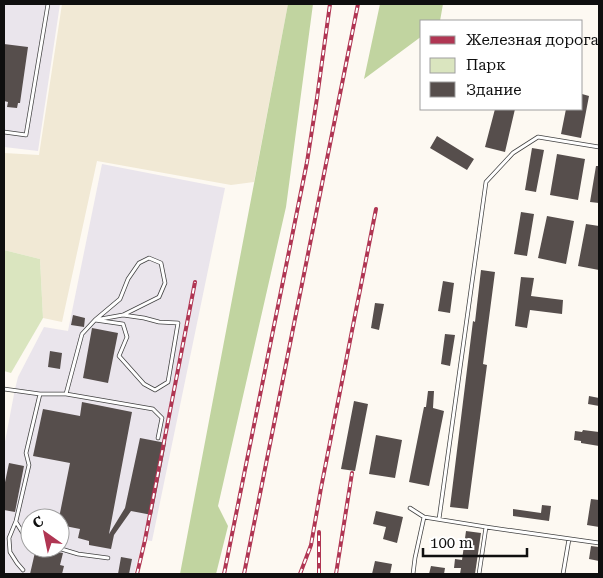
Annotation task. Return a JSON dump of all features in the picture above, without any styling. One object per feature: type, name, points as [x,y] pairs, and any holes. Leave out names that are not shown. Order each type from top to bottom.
[{"type":"lane","points":[[4,132],[26,135],[48,4]]},
{"type":"lane","points":[[439,519],[486,182],[513,153],[538,137],[599,147]]},
{"type":"lane","points":[[66,394],[82,334],[95,320],[120,299],[128,280],[139,263],[149,258],[161,264],[164,282],[159,297],[123,315],[95,320]]},
{"type":"lane","points":[[95,320],[123,324],[127,337],[119,356],[144,384],[155,390],[168,382],[178,323],[159,322],[123,315]]},
{"type":"lane","points":[[4,389],[40,394],[66,394],[153,409],[162,418],[158,438]]},
{"type":"lane","points":[[23,570],[16,563],[10,552],[9,538],[16,521],[29,465],[26,453],[40,394]]},
{"type":"lane","points":[[410,508],[424,517],[599,543]]},
{"type":"lane","points":[[413,574],[424,517]]},
{"type":"lane","points":[[16,521],[20,528]]},
{"type":"lane","points":[[479,574],[486,527]]},
{"type":"lane","points":[[563,574],[569,539]]},
{"type":"lane","points":[[70,552],[108,558]]},
{"type":"shaded area","points":[[4,4],[60,4],[38,151],[4,147]]},
{"type":"shaded area","points":[[62,4],[288,4],[254,182],[231,185],[97,161],[62,322],[43,318],[40,259],[4,250],[4,153],[39,155]]},
{"type":"shaded area","points":[[102,164],[225,188],[152,541],[143,540],[134,574],[4,574],[4,447],[18,377],[44,327],[68,331]]},
{"type":"green space","points":[[288,4],[313,4],[286,207],[218,506],[228,526],[216,574],[180,574]]},
{"type":"green space","points":[[380,4],[443,4],[440,20],[420,20],[420,37],[364,79]]},
{"type":"green space","points":[[4,250],[40,259],[43,318],[11,373],[4,371]]},
{"type":"building","points":[[4,44],[28,47],[20,103],[18,103],[17,108],[7,107],[8,102],[4,101]]},
{"type":"building","points":[[583,94],[589,96],[581,138],[561,134],[566,110],[583,110]]},
{"type":"building","points":[[495,110],[515,110],[505,152],[485,147]]},
{"type":"building","points":[[437,136],[474,159],[467,170],[430,148]]},
{"type":"building","points":[[532,148],[544,150],[536,192],[525,190]]},
{"type":"building","points":[[557,154],[585,159],[578,200],[550,195]]},
{"type":"building","points":[[596,166],[599,166],[599,203],[590,202]]},
{"type":"building","points":[[521,212],[534,214],[527,256],[514,254]]},
{"type":"building","points":[[547,216],[574,221],[566,264],[538,258]]},
{"type":"building","points":[[586,224],[599,226],[599,270],[578,266]]},
{"type":"building","points":[[481,270],[495,272],[483,364],[487,365],[468,509],[450,507]]},
{"type":"building","points":[[521,277],[534,278],[531,296],[563,300],[562,314],[530,310],[527,328],[515,326]]},
{"type":"building","points":[[443,281],[454,283],[450,313],[438,311]]},
{"type":"building","points":[[375,303],[384,304],[379,330],[371,328]]},
{"type":"building","points":[[73,315],[85,318],[84,327],[71,325]]},
{"type":"building","points":[[92,328],[118,333],[108,383],[83,378]]},
{"type":"building","points":[[445,334],[455,335],[450,366],[441,364]]},
{"type":"building","points":[[50,351],[62,353],[60,369],[48,367]]},
{"type":"building","points":[[428,391],[434,391],[433,408],[444,411],[429,486],[409,482]]},
{"type":"building","points":[[589,396],[599,398],[599,406],[588,404]]},
{"type":"building","points":[[354,401],[368,404],[355,471],[341,469]]},
{"type":"building","points":[[82,402],[132,412],[109,534],[125,508],[140,438],[166,443],[152,515],[131,511],[114,535],[111,549],[89,545],[89,541],[78,538],[80,529],[70,527],[70,508],[61,508],[70,463],[33,456],[43,409],[80,416]]},
{"type":"building","points":[[583,430],[599,432],[599,446],[574,440],[575,431],[582,432]]},
{"type":"building","points":[[376,435],[402,440],[395,478],[369,474]]},
{"type":"building","points":[[9,463],[24,466],[15,512],[4,510],[4,487]]},
{"type":"building","points":[[591,499],[599,500],[599,527],[587,525]]},
{"type":"building","points":[[542,505],[551,506],[549,521],[513,516],[513,509],[541,513]]},
{"type":"building","points":[[376,511],[403,517],[397,543],[383,539],[386,527],[373,524]]},
{"type":"building","points":[[466,531],[481,533],[475,574],[460,574],[461,568],[454,568],[455,559],[462,560]]},
{"type":"building","points":[[591,546],[599,547],[599,561],[589,559]]},
{"type":"building","points":[[121,557],[132,559],[129,574],[118,574]]},
{"type":"building","points":[[34,558],[62,558],[60,565],[64,566],[62,574],[30,574]]},
{"type":"building","points":[[375,561],[392,564],[390,574],[372,574]]},
{"type":"building","points":[[431,566],[445,568],[444,574],[429,574]]},
{"type":"railway","points":[[224,574],[307,162],[330,4]]},
{"type":"railway","points":[[244,574],[358,4]]},
{"type":"railway","points":[[300,574],[311,545],[376,209]]},
{"type":"railway","points":[[137,574],[195,282]]},
{"type":"railway","points":[[336,574],[352,473]]},
{"type":"railway","points":[[319,532],[319,574]]}]
